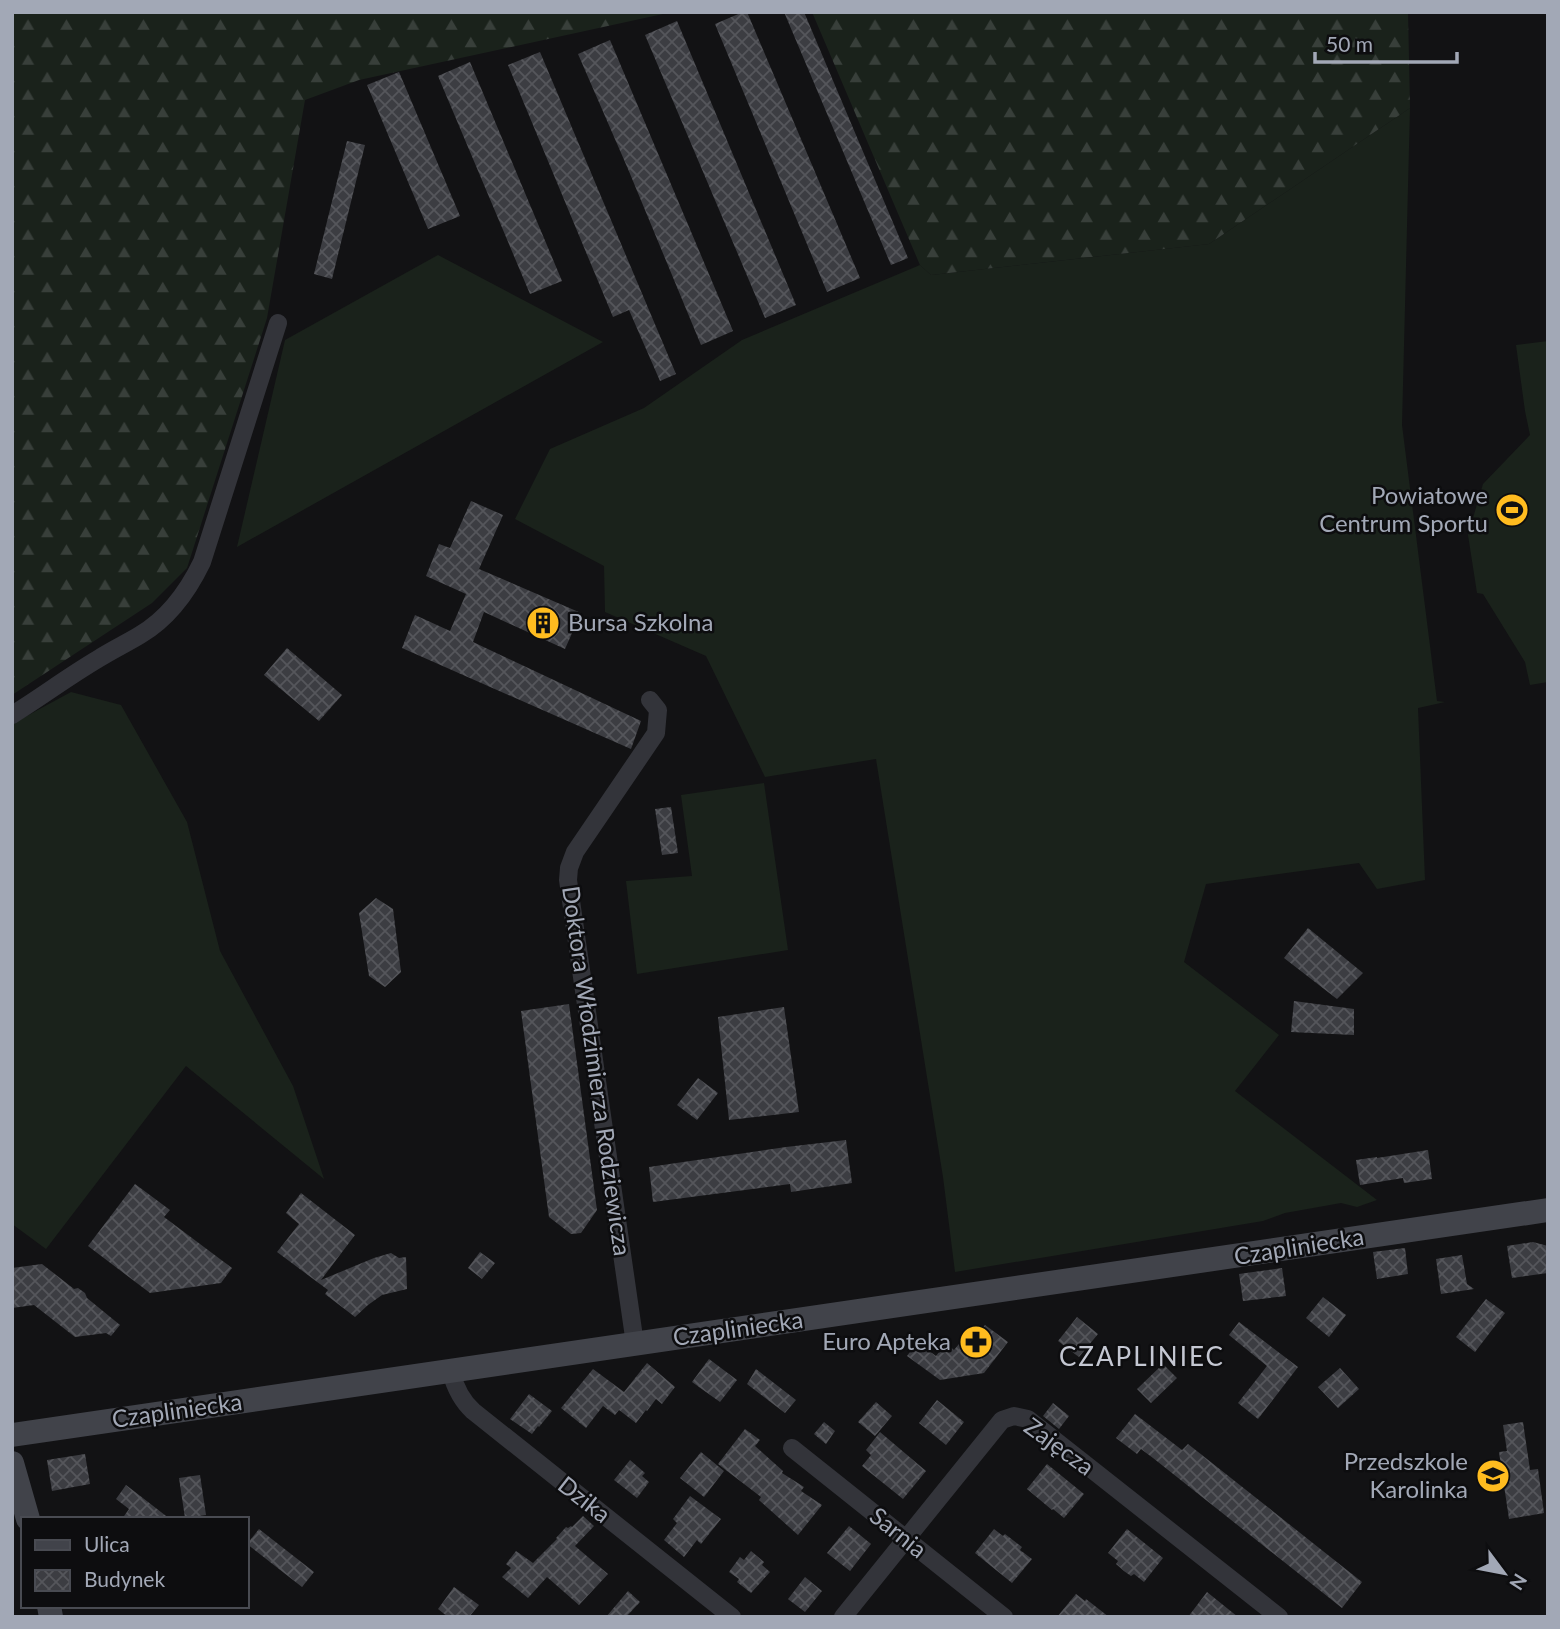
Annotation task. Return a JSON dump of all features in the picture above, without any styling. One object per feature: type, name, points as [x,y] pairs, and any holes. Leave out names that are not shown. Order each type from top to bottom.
[{"type":"main road","name":"Czapliniecka","points":[[12,1435],[1548,1210]]},
{"type":"main road","points":[[12,1463],[27,1517]]},
{"type":"street","points":[[12,715],[153,626],[183,596],[202,562],[278,323]]},
{"type":"street","name":"Doktora Włodzimierza Rodziewicza","points":[[635,1344],[568,880],[575,852],[656,733],[658,710],[650,700]]},
{"type":"street","name":"Dzika","points":[[451,1372],[466,1405],[732,1617]]},
{"type":"street","name":"Zajęcza","points":[[843,1617],[1002,1420],[1014,1416],[1028,1419],[1279,1617]]},
{"type":"street","name":"Sarnia","points":[[792,1448],[1004,1617]]},
{"type":"green space","points":[[12,12],[672,12],[359,80],[305,100],[267,318],[187,568],[152,603],[12,695]]},
{"type":"green space","points":[[812,12],[1408,12],[1410,108],[1209,244],[931,275],[920,265]]},
{"type":"green space","points":[[1410,108],[1402,425],[1437,701],[1445,702],[1418,708],[1425,880],[1377,889],[1359,863],[1206,884],[1184,962],[1279,1035],[1235,1091],[1377,1200],[1357,1207],[1341,1203],[1285,1213],[1263,1221],[955,1272],[943,1177],[876,759],[765,777],[706,656],[605,612],[604,566],[515,519],[550,449],[644,408],[742,340],[920,265],[931,275],[1209,244]]},
{"type":"green space","points":[[438,255],[603,342],[237,547],[285,340]]},
{"type":"green space","name":"Powiatowe Centrum Sportu","points":[[1548,341],[1548,682],[1530,685],[1525,662],[1483,594],[1477,593],[1468,535],[1483,484],[1530,435],[1516,345]]},
{"type":"green space","points":[[71,692],[121,705],[187,822],[220,951],[293,1086],[324,1179],[186,1066],[46,1249],[12,1224],[12,724]]},
{"type":"green space","points":[[764,783],[788,950],[637,974],[626,881],[692,876],[681,795]]},
{"type":"building","points":[[747,12],[860,278],[827,292],[715,24]]},
{"type":"building","points":[[784,12],[804,12],[908,258],[891,265]]},
{"type":"building","points":[[677,21],[796,305],[765,318],[645,35]]},
{"type":"building","points":[[610,40],[733,331],[701,345],[578,54]]},
{"type":"building","points":[[540,52],[676,374],[660,381],[629,310],[613,317],[508,65]]},
{"type":"building","points":[[470,62],[562,281],[530,294],[438,76]]},
{"type":"building","points":[[399,72],[460,216],[428,229],[367,85]]},
{"type":"building","points":[[347,141],[365,145],[332,279],[314,274]]},
{"type":"building","name":"Bursa Szkolna","points":[[471,501],[503,515],[479,569],[581,613],[565,649],[484,612],[473,642],[641,721],[631,749],[402,648],[415,615],[450,631],[466,594],[426,576],[439,544],[450,548]]},
{"type":"building","points":[[287,648],[342,695],[319,721],[264,675]]},
{"type":"building","points":[[671,807],[678,853],[662,855],[655,809]]},
{"type":"building","points":[[376,898],[393,909],[401,972],[385,987],[369,976],[359,913]]},
{"type":"building","points":[[1308,928],[1363,973],[1337,999],[1284,958]]},
{"type":"building","points":[[1294,1001],[1354,1009],[1354,1035],[1291,1032]]},
{"type":"building","points":[[569,1004],[597,1210],[581,1233],[571,1234],[549,1217],[521,1011]]},
{"type":"building","points":[[784,1007],[799,1112],[729,1120],[718,1017]]},
{"type":"building","points":[[698,1078],[718,1093],[697,1120],[677,1105]]},
{"type":"building","points":[[846,1140],[852,1183],[791,1192],[790,1184],[653,1202],[649,1167]]},
{"type":"building","points":[[1428,1150],[1432,1179],[1404,1183],[1403,1178],[1360,1185],[1356,1160]]},
{"type":"building","points":[[135,1184],[170,1210],[164,1217],[232,1268],[221,1283],[150,1293],[88,1246]]},
{"type":"building","points":[[301,1193],[355,1235],[321,1280],[391,1253],[399,1258],[406,1257],[407,1289],[382,1295],[355,1317],[325,1294],[328,1290],[277,1252],[299,1224],[286,1213]]},
{"type":"building","points":[[1533,1242],[1548,1246],[1548,1273],[1512,1278],[1507,1246]]},
{"type":"building","points":[[1405,1248],[1408,1274],[1377,1279],[1373,1252]]},
{"type":"building","points":[[480,1252],[495,1263],[482,1279],[468,1268]]},
{"type":"building","points":[[1462,1255],[1467,1284],[1474,1289],[1441,1294],[1436,1259]]},
{"type":"building","points":[[42,1264],[74,1289],[78,1288],[85,1293],[87,1298],[120,1325],[111,1336],[106,1333],[75,1337],[34,1305],[12,1308],[12,1268]]},
{"type":"building","points":[[1282,1268],[1286,1296],[1243,1301],[1239,1274]]},
{"type":"building","points":[[1323,1297],[1346,1315],[1329,1337],[1306,1318]]},
{"type":"building","points":[[1486,1299],[1505,1313],[1475,1352],[1456,1337]]},
{"type":"building","points":[[1077,1317],[1098,1334],[1079,1357],[1058,1341]]},
{"type":"building","points":[[1239,1322],[1298,1367],[1258,1419],[1238,1403],[1267,1366],[1229,1335]]},
{"type":"building","points":[[985,1325],[1008,1342],[984,1373],[940,1380],[907,1356],[917,1342],[936,1356],[946,1343],[954,1350],[968,1333],[980,1331]]},
{"type":"building","points":[[709,1359],[737,1380],[720,1402],[692,1382]]},
{"type":"building","points":[[647,1363],[675,1387],[662,1404],[656,1399],[636,1423],[619,1410],[615,1415],[603,1406],[586,1428],[561,1408],[593,1369],[624,1392]]},
{"type":"building","points":[[1163,1364],[1177,1378],[1151,1403],[1137,1389]]},
{"type":"building","points":[[1340,1368],[1359,1389],[1338,1408],[1318,1387]]},
{"type":"building","points":[[756,1369],[796,1400],[785,1413],[747,1384]]},
{"type":"building","points":[[529,1394],[552,1411],[532,1434],[510,1419]]},
{"type":"building","points":[[937,1400],[964,1422],[946,1445],[919,1423]]},
{"type":"building","points":[[876,1402],[892,1416],[875,1436],[858,1422]]},
{"type":"building","points":[[1053,1403],[1069,1416],[1059,1429],[1043,1416]]},
{"type":"building","points":[[1135,1414],[1182,1450],[1188,1444],[1362,1582],[1342,1608],[1153,1458],[1141,1449],[1137,1454],[1116,1438]]},
{"type":"building","points":[[824,1422],[835,1431],[826,1444],[814,1434]]},
{"type":"building","points":[[1523,1422],[1530,1470],[1538,1469],[1544,1513],[1509,1519],[1499,1452],[1507,1451],[1503,1425]]},
{"type":"building","points":[[745,1429],[760,1440],[755,1446],[783,1471],[782,1473],[804,1487],[801,1491],[822,1505],[798,1535],[759,1500],[761,1497],[718,1464]]},
{"type":"building","points":[[880,1432],[926,1471],[903,1499],[862,1466],[871,1455],[866,1450]]},
{"type":"building","points":[[701,1452],[724,1471],[704,1497],[680,1478]]},
{"type":"building","points":[[85,1454],[90,1484],[52,1491],[47,1460]]},
{"type":"building","points":[[630,1460],[645,1473],[642,1476],[649,1482],[637,1498],[614,1480]]},
{"type":"building","points":[[1047,1464],[1084,1494],[1064,1518],[1027,1489]]},
{"type":"building","points":[[200,1475],[206,1515],[185,1517],[179,1478]]},
{"type":"building","points":[[126,1485],[167,1517],[123,1517],[129,1509],[116,1499]]},
{"type":"building","points":[[690,1496],[721,1519],[701,1544],[697,1540],[684,1557],[664,1540],[677,1523],[673,1519]]},
{"type":"building","points":[[583,1516],[594,1526],[575,1546],[608,1574],[579,1605],[547,1577],[528,1598],[502,1577],[511,1568],[506,1564],[516,1551],[533,1563],[566,1527],[572,1527]]},
{"type":"building","points":[[849,1526],[871,1544],[850,1571],[827,1553]]},
{"type":"building","points":[[259,1529],[314,1572],[302,1587],[248,1543]]},
{"type":"building","points":[[994,1529],[1022,1547],[1020,1550],[1032,1559],[1012,1583],[975,1553]]},
{"type":"building","points":[[1127,1529],[1163,1558],[1144,1582],[1134,1574],[1131,1576],[1124,1571],[1116,1564],[1118,1561],[1108,1553]]},
{"type":"building","points":[[751,1551],[764,1562],[762,1565],[770,1572],[751,1593],[729,1572],[740,1557],[744,1560]]},
{"type":"building","points":[[805,1577],[822,1591],[805,1612],[788,1599]]},
{"type":"building","points":[[454,1587],[479,1605],[469,1617],[448,1617],[438,1609]]},
{"type":"building","points":[[628,1591],[640,1602],[626,1617],[606,1617]]},
{"type":"building","points":[[1207,1592],[1238,1617],[1188,1617]]},
{"type":"building","points":[[1076,1594],[1085,1601],[1086,1599],[1109,1617],[1057,1617]]},
{"type":"place","name":"Powiatowe Centrum Sportu","points":[[1512,510]]},
{"type":"place","name":"Bursa Szkolna","points":[[543,623]]},
{"type":"place","name":"Euro Apteka","points":[[976,1342]]},
{"type":"place","name":"Przedszkole Karolinka","points":[[1493,1476]]},
{"type":"district","name":"CZAPLINIEC","points":[[1142,1357]]}]
